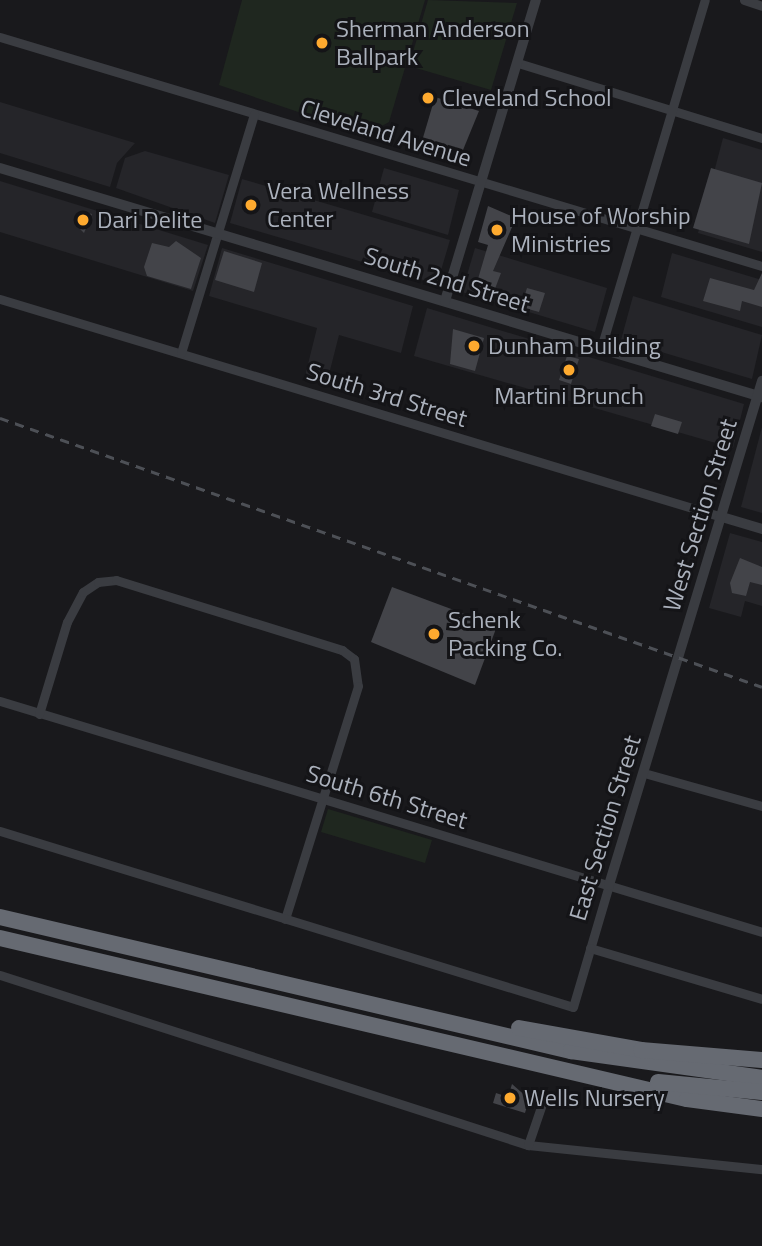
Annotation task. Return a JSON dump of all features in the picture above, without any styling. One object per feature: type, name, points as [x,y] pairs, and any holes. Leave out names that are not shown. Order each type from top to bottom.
[{"type":"highway","points":[[0,917],[570,1051],[762,1078]]},
{"type":"highway","points":[[0,938],[600,1075],[687,1099],[762,1109]]},
{"type":"highway","points":[[358,1000],[641,1050],[762,1060]]},
{"type":"highway","points":[[600,1075],[762,1092]]},
{"type":"street","points":[[445,301],[536,0]]},
{"type":"street","points":[[601,348],[705,0]]},
{"type":"street","points":[[744,0],[762,6]]},
{"type":"street","name":"Cleveland Avenue","points":[[0,37],[762,266]]},
{"type":"street","points":[[518,63],[762,138]]},
{"type":"street","points":[[181,353],[254,114]]},
{"type":"street","name":"South 2nd Street","points":[[0,168],[760,396]]},
{"type":"street","name":"South 3rd Street","points":[[0,299],[762,529]]},
{"type":"street","name":"West Section Street","points":[[678,662],[760,396],[762,380]]},
{"type":"street","points":[[0,831],[285,919],[359,673],[342,650],[116,580],[98,582],[83,592],[67,622],[39,714]]},
{"type":"street","name":"East Section Street","points":[[285,919],[573,1007],[678,662]]},
{"type":"street","name":"South 6th Street","points":[[0,701],[762,932]]},
{"type":"street","points":[[643,773],[762,806]]},
{"type":"street","points":[[590,948],[762,999]]},
{"type":"street","points":[[0,975],[528,1145],[762,1169]]},
{"type":"street","points":[[528,1145],[543,1101]]},
{"type":"shaded area","name":"Sherman Anderson Ballpark","points":[[242,0],[425,0],[389,122],[366,135],[219,85]]},
{"type":"shaded area","points":[[428,0],[517,3],[491,90],[409,66]]},
{"type":"shaded area","points":[[0,102],[135,143],[117,163],[110,187],[0,153]]},
{"type":"shaded area","points":[[723,138],[762,150],[762,252],[698,233]]},
{"type":"shaded area","points":[[145,151],[229,175],[215,223],[116,188],[125,158]]},
{"type":"shaded area","points":[[384,168],[459,190],[448,235],[372,212]]},
{"type":"shaded area","points":[[242,179],[450,240],[437,284],[230,223]]},
{"type":"shaded area","points":[[0,181],[208,245],[193,291],[0,232]]},
{"type":"shaded area","points":[[222,248],[413,306],[401,353],[339,335],[327,382],[305,376],[317,328],[209,296]]},
{"type":"shaded area","points":[[475,248],[607,288],[595,332],[462,292]]},
{"type":"shaded area","points":[[672,253],[762,280],[762,327],[661,297]]},
{"type":"shaded area","points":[[633,296],[762,335],[752,379],[621,340]]},
{"type":"shaded area","points":[[427,308],[744,404],[733,448],[414,356]]},
{"type":"shaded area","points":[[762,427],[762,513],[741,507]]},
{"type":"shaded area","points":[[730,533],[762,542],[762,606],[745,601],[741,617],[709,608]]},
{"type":"shaded area","points":[[328,809],[432,840],[425,863],[321,832]]},
{"type":"building","points":[[435,97],[479,111],[463,150],[422,141]]},
{"type":"building","points":[[711,168],[762,183],[749,244],[693,228]]},
{"type":"building","points":[[488,206],[516,218],[493,271],[501,273],[493,294],[475,289],[488,245],[478,242]]},
{"type":"building","name":"Dari Delite","points":[[81,211],[92,214],[84,233],[75,224]]},
{"type":"building","points":[[176,241],[201,258],[191,289],[147,276],[144,267],[152,243],[169,247]]},
{"type":"building","points":[[224,251],[262,263],[254,292],[215,280]]},
{"type":"building","points":[[762,273],[762,307],[742,301],[740,311],[703,301],[710,278],[754,290]]},
{"type":"building","points":[[527,288],[545,293],[539,312],[521,307]]},
{"type":"building","name":"Dunham Building","points":[[453,329],[484,338],[475,371],[450,364]]},
{"type":"building","name":"Martini Brunch","points":[[567,356],[579,359],[571,384],[559,380]]},
{"type":"building","points":[[655,414],[682,422],[678,434],[651,426]]},
{"type":"building","points":[[740,558],[762,567],[762,585],[750,582],[746,596],[732,593],[730,583]]},
{"type":"building","name":"Schenk Packing Co.","points":[[392,587],[497,626],[475,685],[371,642]]},
{"type":"building","name":"Wells Nursery","points":[[512,1084],[529,1099],[525,1113],[493,1103],[496,1093],[508,1097]]},
{"type":"railway","points":[[0,418],[762,687]]},
{"type":"place","name":"Sherman Anderson Ballpark","points":[[322,43]]},
{"type":"place","name":"Cleveland School","points":[[428,98]]},
{"type":"place","name":"Vera Wellness Center","points":[[251,205]]},
{"type":"place","name":"Dari Delite","points":[[83,220]]},
{"type":"place","name":"House of Worship Ministries","points":[[497,230]]},
{"type":"place","name":"Dunham Building","points":[[474,346]]},
{"type":"place","name":"Martini Brunch","points":[[569,370]]},
{"type":"place","name":"Schenk Packing Co.","points":[[434,634]]},
{"type":"place","name":"Wells Nursery","points":[[510,1098]]}]
